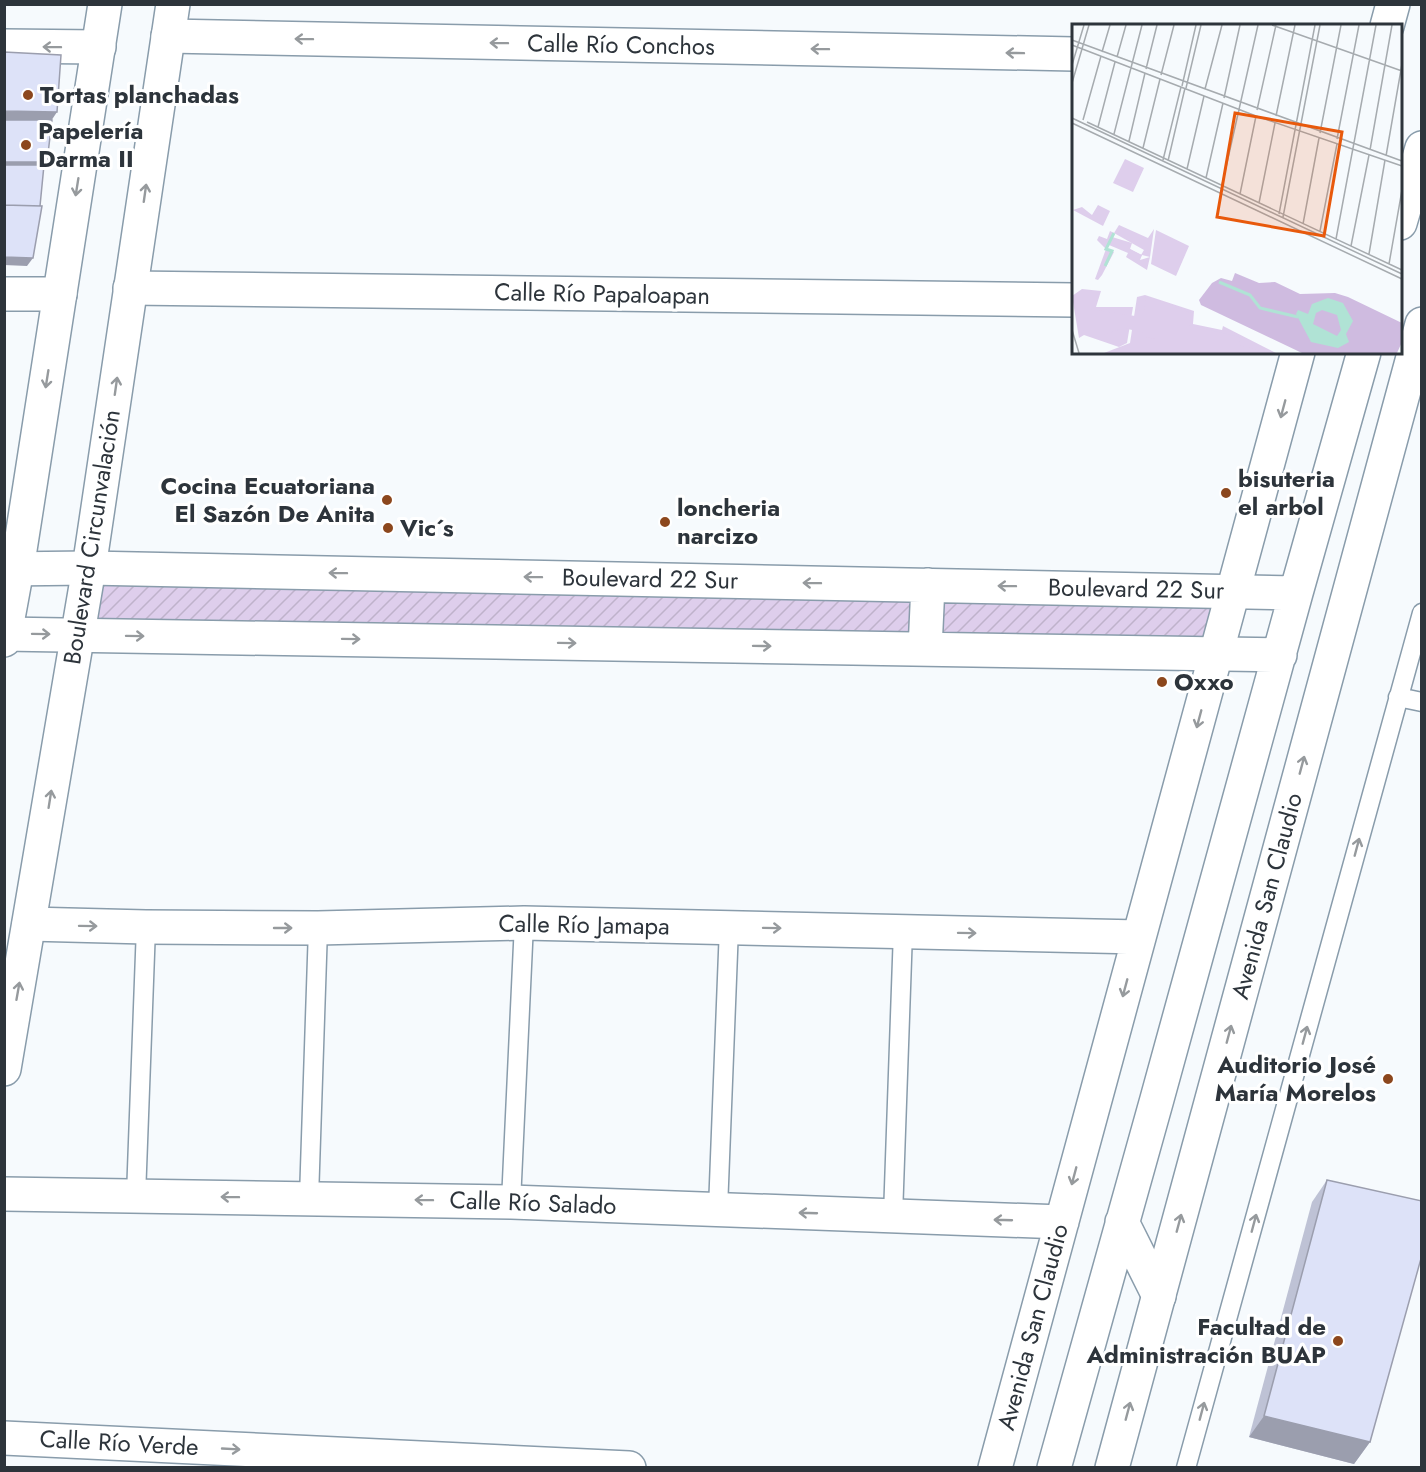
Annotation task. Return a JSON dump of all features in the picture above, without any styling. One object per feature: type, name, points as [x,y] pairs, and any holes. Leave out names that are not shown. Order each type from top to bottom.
[{"type":"street","points":[[105,4],[60,294],[11,569],[5,636],[77,635],[1280,655]]},
{"type":"street","points":[[1388,24],[1393,4]]},
{"type":"street","name":"Calle Río Conchos","points":[[170,20],[1072,54]]},
{"type":"street","name":"Boulevard Circunvalación","points":[[4,1069],[89,568],[170,20]]},
{"type":"street","points":[[4,46],[99,47]]},
{"type":"street","points":[[1402,219],[1422,148]]},
{"type":"street","name":"Calle Río Papaloapan","points":[[130,288],[1072,300]]},
{"type":"street","points":[[4,294],[60,294]]},
{"type":"street","name":"Avenida San Claudio","points":[[1112,1467],[1422,324]]},
{"type":"street","name":"Avenida San Claudio","points":[[995,1467],[1297,354]]},
{"type":"street","points":[[1053,1467],[1363,354]]},
{"type":"street","name":"Boulevard 22 Sur","points":[[11,569],[89,568],[1296,593]]},
{"type":"street","points":[[925,649],[928,585]]},
{"type":"street","name":"Calle Río Jamapa","points":[[29,924],[318,928],[524,922],[1139,937]]},
{"type":"street","name":"Calle Río Salado","points":[[4,1194],[511,1202],[1062,1222]]},
{"type":"street","points":[[1122,1222],[1159,1296]]},
{"type":"street","name":"Calle Río Verde","points":[[4,1438],[629,1467]]},
{"type":"lane","points":[[1186,1467],[1422,613]]},
{"type":"lane","points":[[1398,697],[1422,702]]},
{"type":"lane","points":[[511,1202],[524,922]]},
{"type":"lane","points":[[136,1196],[146,927]]},
{"type":"lane","points":[[718,1209],[729,927]]},
{"type":"lane","points":[[309,1198],[318,928]]},
{"type":"lane","points":[[893,1216],[903,931]]},
{"type":"shaded area","points":[[77,569],[1234,591],[1217,653],[65,632]]},
{"type":"building","name":"Tortas planchadas","points":[[4,52],[61,55],[57,112],[4,111]]},
{"type":"building","name":"Papelería Darma II","points":[[4,120],[52,120],[47,162],[4,162]]},
{"type":"building","points":[[4,165],[44,165],[40,206],[4,205]]},
{"type":"building","points":[[4,205],[42,206],[33,258],[4,257]]},
{"type":"building","points":[[1327,1180],[1422,1201],[1422,1255],[1370,1442],[1264,1416]]},
{"type":"place","name":"Tortas planchadas","points":[[28,95]]},
{"type":"place","name":"Papelería Darma II","points":[[26,145]]},
{"type":"place","name":"bisuteria el arbol","points":[[1226,493]]},
{"type":"place","name":"Cocina Ecuatoriana El Sazón De Anita","points":[[387,500]]},
{"type":"place","name":"loncheria narcizo","points":[[665,522]]},
{"type":"place","name":"Vic´s","points":[[388,528]]},
{"type":"place","name":"Oxxo","points":[[1162,682]]},
{"type":"place","name":"Auditorio José María Morelos","points":[[1388,1079]]},
{"type":"place","name":"Facultad de Administración BUAP","points":[[1338,1341]]}]
